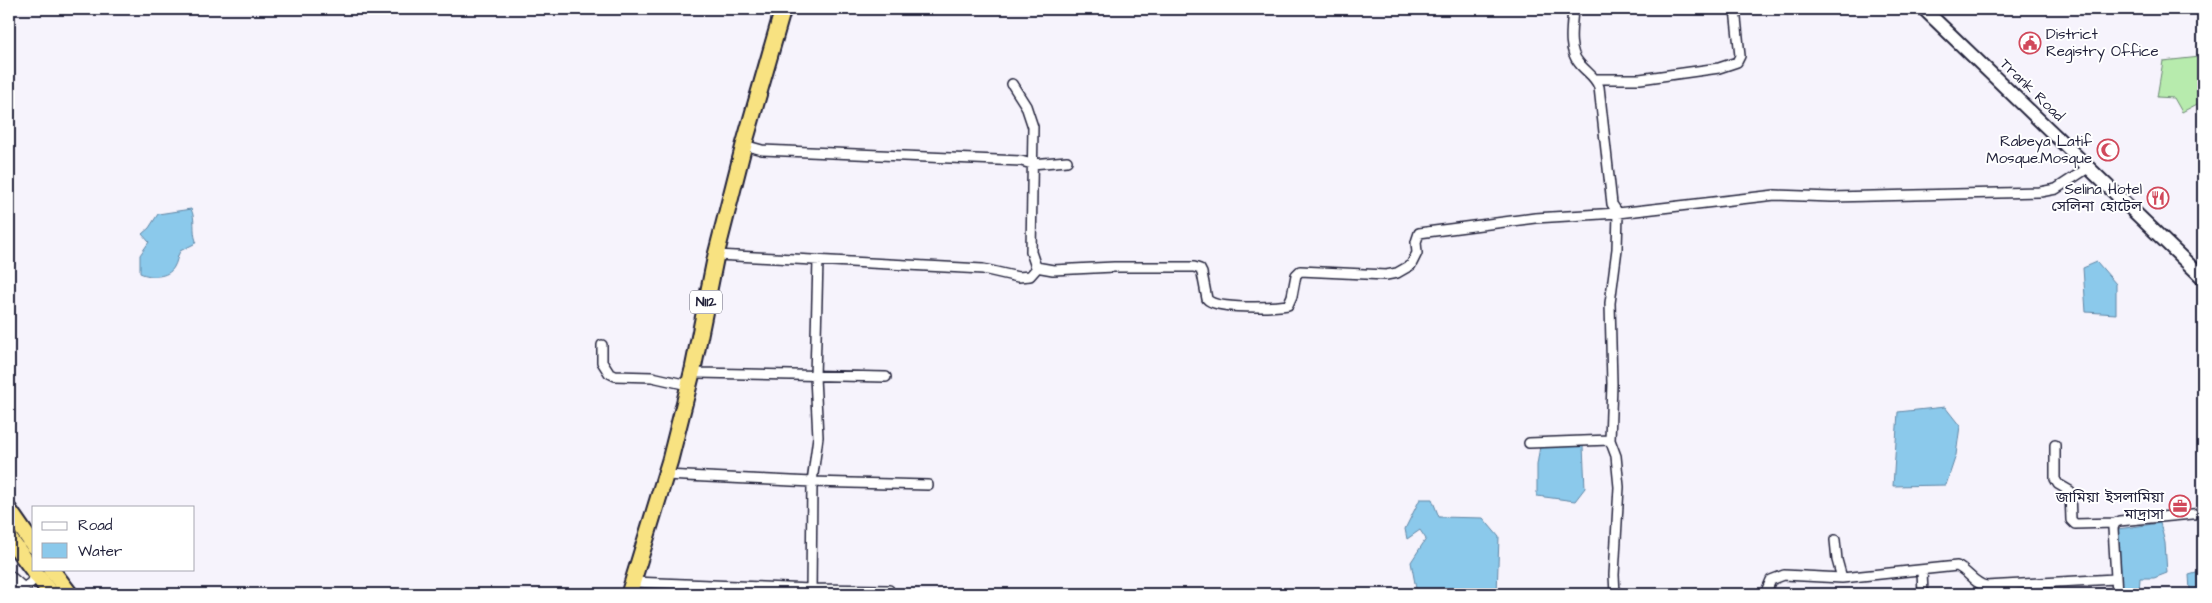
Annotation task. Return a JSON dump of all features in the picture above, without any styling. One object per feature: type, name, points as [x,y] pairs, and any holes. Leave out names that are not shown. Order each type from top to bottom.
[{"type":"highway","name":"N112","points":[[631,588],[666,475],[693,370],[716,255],[744,145],[783,9]]},
{"type":"highway","points":[[9,510],[32,543]]},
{"type":"highway","points":[[9,538],[32,560]]},
{"type":"highway","points":[[44,572],[51,594]]},
{"type":"highway","points":[[44,572],[70,594]]},
{"type":"main road","name":"Trank Road","points":[[1924,9],[2203,277]]},
{"type":"street","points":[[1573,9],[1572,53],[1582,67],[1596,79],[1601,97],[1612,204],[1618,213],[1618,250],[1610,303],[1612,384],[1610,440],[1616,456],[1619,488],[1614,594]]},
{"type":"street","points":[[1596,79],[1640,79],[1719,68],[1737,62],[1740,56],[1735,9]]},
{"type":"street","points":[[1012,84],[1026,106],[1033,127],[1032,252],[1034,264],[1038,268],[1053,270],[1114,267],[1200,269],[1207,299],[1210,302],[1243,306],[1288,305],[1291,301],[1296,275],[1300,271],[1386,275],[1397,273],[1411,265],[1417,253],[1416,242],[1419,233],[1535,218],[1618,213],[1775,195],[1832,196],[2040,192],[2056,188],[2088,168]]},
{"type":"street","points":[[744,145],[762,150],[1021,161],[1032,164],[1067,161]]},
{"type":"street","points":[[716,255],[984,269],[1018,277],[1030,276],[1038,268]]},
{"type":"street","points":[[812,592],[812,482],[818,437],[815,377],[818,260]]},
{"type":"street","points":[[602,345],[602,362],[609,373],[615,376],[652,377],[688,385]]},
{"type":"street","points":[[693,370],[699,373],[815,377],[886,377]]},
{"type":"street","points":[[1529,443],[1610,440]]},
{"type":"street","points":[[2055,444],[2055,479],[2058,484],[2070,491],[2073,522],[2115,523],[2118,521],[2203,513]]},
{"type":"street","points":[[666,475],[928,485]]},
{"type":"street","points":[[2115,523],[2113,528],[2117,594]]},
{"type":"street","points":[[1835,540],[1837,560],[1842,578]]},
{"type":"street","points":[[1765,594],[1768,584],[1772,580],[1784,575],[1842,578],[1957,566],[1966,571],[1978,584],[1986,586],[2115,579]]},
{"type":"street","points":[[1922,571],[1923,594]]},
{"type":"street","points":[[9,589],[24,588],[44,572]]},
{"type":"street","points":[[9,575],[24,588]]},
{"type":"street","points":[[631,588],[812,592],[889,590]]},
{"type":"green space","points":[[2200,57],[2201,102],[2182,112],[2174,98],[2157,97],[2163,61]]},
{"type":"water","points":[[191,209],[196,241],[194,244],[180,251],[174,267],[168,273],[159,276],[149,276],[140,273],[140,255],[149,242],[142,234],[149,228],[158,214]]},
{"type":"water","points":[[2097,262],[2116,284],[2116,314],[2086,312],[2083,268]]},
{"type":"water","points":[[1945,407],[1960,426],[1956,455],[1946,485],[1893,486],[1898,412]]},
{"type":"water","points":[[1540,446],[1583,446],[1585,488],[1575,501],[1537,496],[1537,465]]},
{"type":"water","points":[[1420,499],[1432,499],[1439,517],[1483,518],[1499,537],[1497,594],[1417,594],[1411,562],[1426,539],[1420,530],[1407,539],[1405,529]]},
{"type":"water","points":[[2160,523],[2165,543],[2167,573],[2154,578],[2140,578],[2139,594],[2122,594],[2118,569],[2118,529]]},
{"type":"water","points":[[2203,571],[2203,594],[2192,593],[2190,591],[2189,575]]},
{"type":"place","name":"District Registry Office","points":[[2030,43]]},
{"type":"place","name":"Rabeya Latif Mosque.Mosque","points":[[2108,150]]},
{"type":"place","name":"Selina Hotel সেলিনা হোটেল","points":[[2158,198]]},
{"type":"place","name":"জামিয়া ইসলামিয়া মাদ্রাসা","points":[[2180,506]]}]
